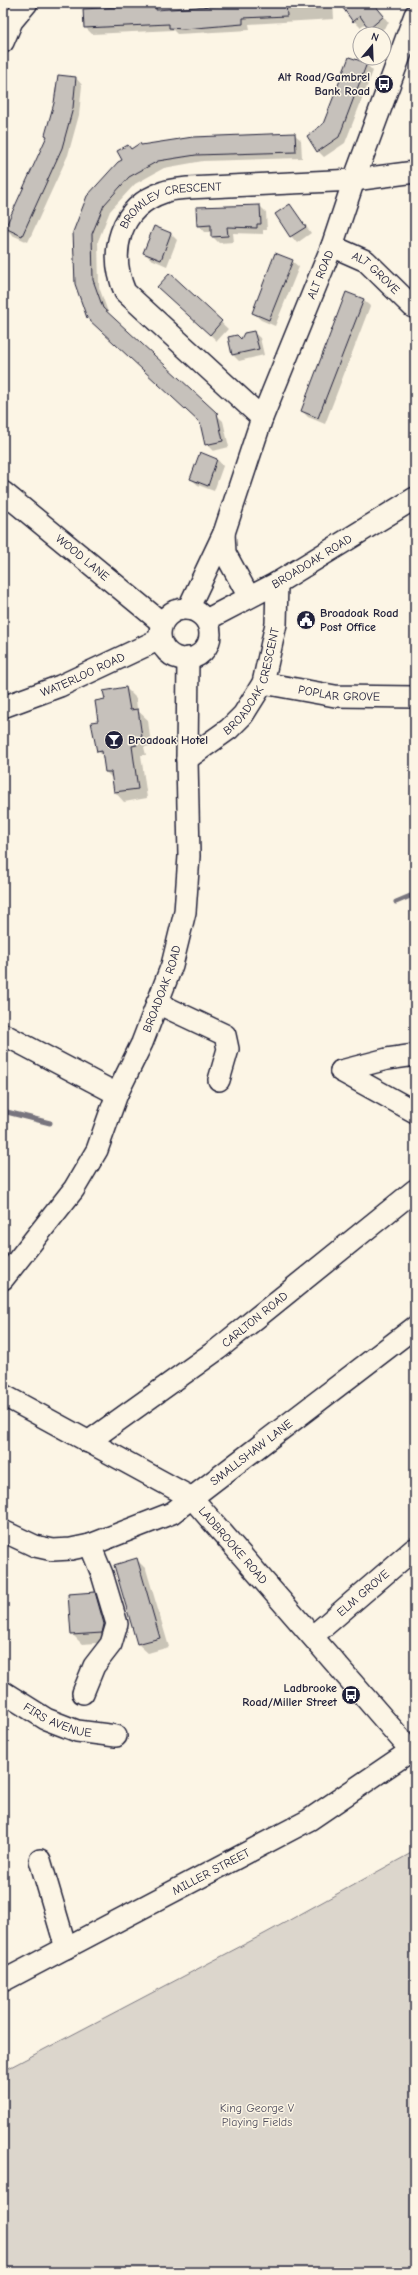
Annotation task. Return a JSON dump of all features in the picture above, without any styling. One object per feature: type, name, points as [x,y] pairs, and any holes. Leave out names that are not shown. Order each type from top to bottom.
[{"type":"street","points":[[3,38],[12,21],[27,3]]},
{"type":"street","name":"ALT ROAD","points":[[188,609],[224,533],[262,418],[332,246],[354,180],[415,15]]},
{"type":"street","name":"BROMLEY CRESCENT","points":[[262,418],[125,292],[119,276],[117,258],[123,228],[129,217],[146,200],[166,191],[188,188],[354,180],[415,172]]},
{"type":"street","name":"ALT GROVE","points":[[332,246],[366,262],[413,307]]},
{"type":"street","name":"WOOD LANE","points":[[3,492],[161,631]]},
{"type":"street","name":"BROADOAK ROAD","points":[[206,620],[278,582],[415,498]]},
{"type":"street","name":"ALT ROAD","points":[[224,533],[225,553],[249,597]]},
{"type":"street","name":"BROADOAK CRESCENT","points":[[187,759],[229,729],[242,715],[264,683],[276,624],[278,582]]},
{"type":"street","points":[[188,609],[195,611],[206,620],[210,636],[207,644],[196,656],[188,658],[174,656],[168,652],[161,631],[173,611],[188,609]]},
{"type":"street","name":"WATERLOO ROAD","points":[[3,707],[60,686],[161,631]]},
{"type":"street","name":"BROADOAK ROAD","points":[[3,1278],[74,1189],[97,1150],[117,1094],[142,1043],[172,965],[185,912],[189,856],[187,759],[188,658]]},
{"type":"street","name":"POPLAR GROVE","points":[[264,683],[335,696],[415,697]]},
{"type":"street","points":[[157,1003],[226,1035],[228,1049],[219,1080]]},
{"type":"street","points":[[3,1034],[117,1094]]},
{"type":"street","points":[[415,1055],[387,1059],[341,1071],[415,1112]]},
{"type":"street","name":"CARLTON ROAD","points":[[88,1442],[218,1349],[415,1190]]},
{"type":"street","name":"SMALLSHAW LANE","points":[[3,1531],[35,1546],[53,1550],[71,1549],[90,1545],[172,1513],[415,1327]]},
{"type":"street","name":"LADBROOKE ROAD","points":[[3,1395],[192,1498],[414,1751]]},
{"type":"street","points":[[83,1693],[94,1666],[111,1644],[117,1624],[102,1574],[90,1545]]},
{"type":"street","name":"ELM GROVE","points":[[313,1636],[414,1549]]},
{"type":"street","name":"FIRS AVENUE","points":[[3,1692],[46,1719],[77,1732],[116,1736]]},
{"type":"street","name":"MILLER STREET","points":[[3,1981],[309,1820],[414,1751]]},
{"type":"street","points":[[40,1860],[66,1948]]},
{"type":"green space","name":"King George V Playing Fields","points":[[415,1851],[415,2272],[3,2272],[3,2071],[266,1933]]},
{"type":"building","points":[[255,3],[286,3],[287,16],[243,18],[243,24],[184,29],[169,28],[169,24],[84,28],[83,9],[156,5],[156,10]]},
{"type":"building","points":[[349,3],[375,3],[374,4],[384,16],[372,26],[367,26],[360,16],[353,22],[343,8]]},
{"type":"building","points":[[349,57],[352,58],[352,66],[366,66],[339,137],[317,152],[307,136],[323,124]]},
{"type":"building","points":[[58,75],[76,77],[73,108],[62,148],[22,236],[5,228],[47,136],[45,135],[54,103]]},
{"type":"building","points":[[295,133],[296,152],[196,155],[158,161],[129,177],[104,205],[92,234],[93,280],[103,308],[217,413],[223,441],[205,445],[200,423],[87,318],[75,284],[73,232],[87,196],[118,162],[122,160],[117,151],[128,145],[131,149],[140,143],[141,145],[193,137]]},
{"type":"building","points":[[290,204],[306,227],[290,237],[275,214]]},
{"type":"building","points":[[260,205],[261,224],[257,224],[257,228],[227,227],[228,236],[211,237],[211,225],[197,226],[196,207]]},
{"type":"building","points":[[154,226],[171,233],[161,260],[143,253]]},
{"type":"building","points":[[275,253],[293,260],[269,320],[252,313]]},
{"type":"building","points":[[170,273],[222,321],[210,335],[157,287]]},
{"type":"building","points":[[346,292],[364,299],[318,418],[301,411]]},
{"type":"building","points":[[254,331],[259,349],[232,355],[228,337],[237,335],[241,339],[244,333]]},
{"type":"building","points":[[200,452],[217,459],[208,486],[190,479]]},
{"type":"building","name":"Broadoak Hotel","points":[[126,687],[130,710],[138,709],[142,737],[135,738],[137,745],[132,746],[138,789],[114,792],[111,772],[105,772],[102,751],[97,752],[91,722],[98,721],[95,701],[105,699],[103,691]]},
{"type":"building","points":[[137,1558],[160,1638],[137,1644],[114,1565]]},
{"type":"building","points":[[95,1592],[104,1624],[102,1633],[71,1635],[68,1594]]},
{"type":"waterway","points":[[396,902],[415,894]]},
{"type":"waterway","points":[[3,1111],[50,1123]]},
{"type":"place","name":"Alt Road/Gambrel Bank Road","points":[[384,84]]},
{"type":"place","name":"Broadoak Road Post Office","points":[[306,620]]},
{"type":"place","name":"Broadoak Hotel","points":[[114,740]]},
{"type":"place","name":"Ladbrooke Road/Miller Street","points":[[351,1695]]}]
